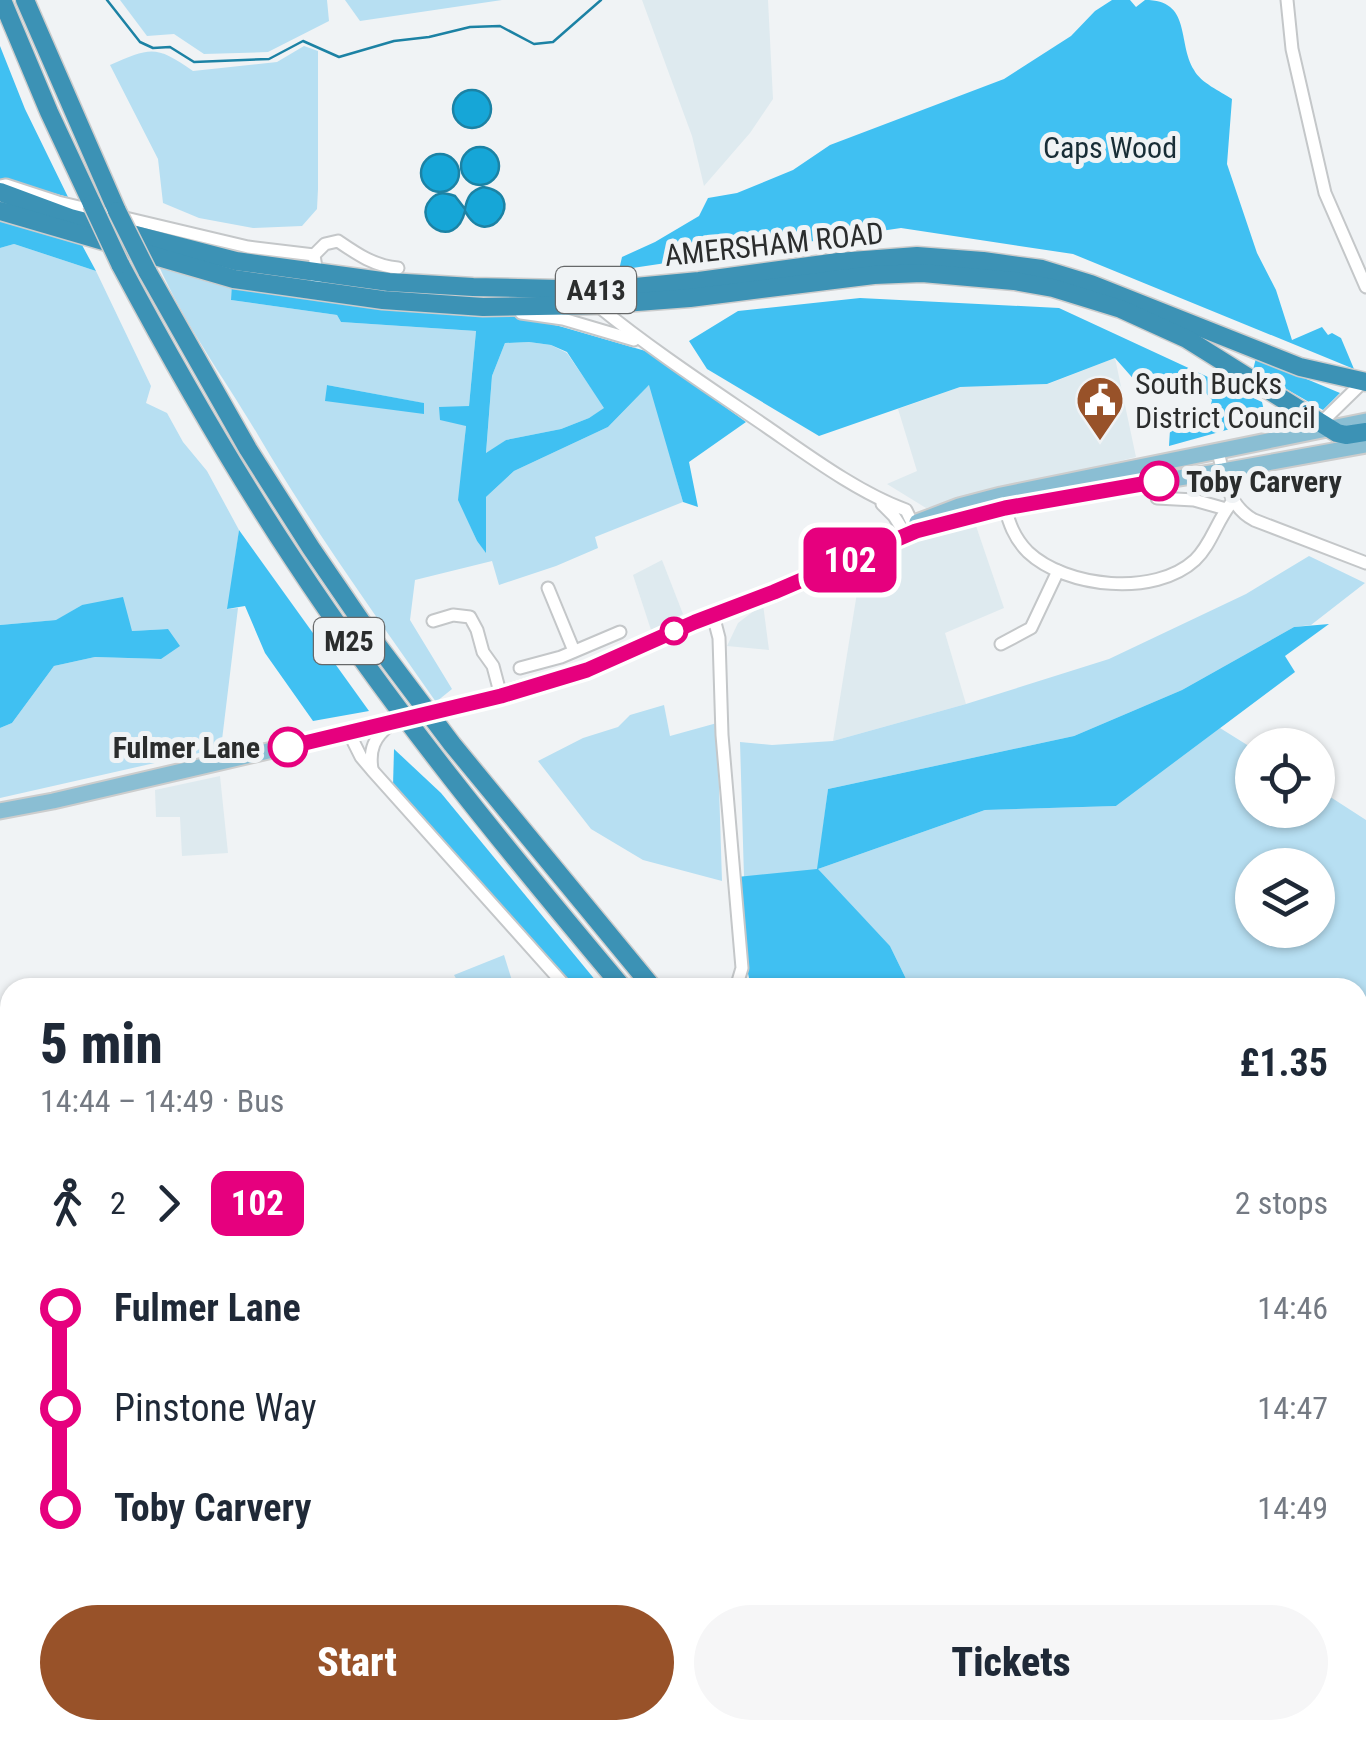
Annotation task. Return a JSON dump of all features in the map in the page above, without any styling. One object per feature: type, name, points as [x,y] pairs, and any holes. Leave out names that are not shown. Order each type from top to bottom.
[{"type":"highway","name":"M25","points":[[2,0],[120,264],[229,459],[326,608],[393,701],[615,978]]},
{"type":"highway","name":"M25","points":[[25,0],[147,271],[258,465],[376,643],[452,744],[645,978]]},
{"type":"highway","name":"AMERSHAM ROAD","points":[[0,189],[70,218],[236,261],[440,285],[603,290],[838,262],[917,256],[983,260],[1042,269],[1091,284],[1300,367],[1365,381]]},
{"type":"highway","name":"A413","points":[[0,211],[234,280],[315,273],[382,300],[482,306],[596,305],[690,298],[874,275],[922,274],[1014,281],[1121,309],[1187,339],[1341,435],[1366,432]]},
{"type":"main road","points":[[0,811],[348,733],[569,676],[774,592],[942,512],[1085,485],[1366,421]]},
{"type":"main road","points":[[1085,485],[1224,471],[1366,445]]},
{"type":"main road","points":[[908,526],[1003,502]]},
{"type":"street","points":[[1286,0],[1292,50],[1326,192],[1366,287]]},
{"type":"street","points":[[315,273],[325,244],[338,241],[376,264],[398,268]]},
{"type":"street","points":[[552,290],[578,295],[596,305],[643,343],[879,500],[908,526]]},
{"type":"street","points":[[482,306],[563,319],[643,343]]},
{"type":"street","points":[[1328,427],[1327,418],[1365,381]]},
{"type":"street","points":[[1003,502],[1013,534],[1030,554],[1058,571],[1091,581],[1133,584],[1168,577],[1194,560],[1229,505],[1218,452]]},
{"type":"street","points":[[1157,498],[1229,505],[1254,520],[1366,563]]},
{"type":"street","points":[[1001,644],[1031,628],[1058,571]]},
{"type":"street","points":[[548,588],[567,654],[569,676]]},
{"type":"street","points":[[433,621],[453,614],[470,617],[483,652],[493,666],[501,696]]},
{"type":"street","points":[[713,615],[718,638],[722,735],[742,968],[739,978]]},
{"type":"street","points":[[520,668],[620,632]]},
{"type":"street","points":[[372,770],[374,742],[393,722]]},
{"type":"street","points":[[348,733],[372,770],[558,978]]},
{"type":"shaded area","points":[[120,0],[327,0],[329,21],[268,52],[204,54],[174,34],[147,36]]},
{"type":"shaded area","points":[[345,0],[502,0],[360,21]]},
{"type":"shaded area","points":[[642,0],[768,0],[773,99],[750,133],[704,186],[692,136]]},
{"type":"shaded area","points":[[304,46],[318,51],[318,189],[317,209],[302,226],[253,228],[199,218],[163,203],[158,159],[110,65],[153,52],[193,71],[277,62]]},
{"type":"shaded area","points":[[472,90],[486,95],[491,109],[486,123],[472,128],[458,123],[453,109],[458,95]]},
{"type":"shaded area","points":[[480,147],[494,152],[499,166],[494,180],[480,185],[466,180],[461,166],[466,152]]},
{"type":"shaded area","points":[[440,154],[454,159],[459,173],[454,187],[440,192],[426,187],[421,173],[426,159]]},
{"type":"shaded area","points":[[483,187],[503,199],[504,209],[493,224],[484,227],[474,223],[465,211],[453,230],[444,232],[430,224],[426,208],[434,196],[455,196],[465,209],[470,195]]},
{"type":"shaded area","points":[[14,244],[96,271],[151,386],[146,403],[167,413],[183,442],[207,471],[239,530],[228,609],[238,608],[221,748],[0,798],[0,728],[12,723],[54,666],[95,657],[161,659],[168,629],[132,631],[82,605],[57,620],[0,625],[0,248]]},
{"type":"shaded area","points":[[158,264],[232,281],[231,300],[337,315],[341,322],[476,331],[469,406],[440,419],[466,425],[459,500],[485,551],[486,497],[514,471],[608,427],[650,384],[683,502],[595,537],[598,548],[499,585],[492,561],[415,580],[410,620],[452,689],[436,702],[300,503]],"holes":[[[327,385],[423,403],[326,401]]]},
{"type":"shaded area","points":[[505,343],[551,345],[567,353],[605,408],[561,429],[506,440],[486,454],[492,376]]},
{"type":"shaded area","points":[[1115,358],[1136,457],[926,508],[887,484],[917,471],[898,409],[960,387],[1048,384]]},
{"type":"shaded area","points":[[975,523],[1004,608],[945,633],[966,704],[833,741],[862,562],[908,542]]},
{"type":"shaded area","points":[[1309,556],[1365,583],[1311,625],[1294,627],[1182,690],[1074,736],[828,789],[818,869],[985,810],[1116,806],[1220,728],[1235,737],[1235,828],[1335,828],[1335,800],[1366,820],[1366,978],[906,978],[890,946],[817,870],[744,877],[740,742],[772,745],[833,741],[1109,659],[1246,594]]},
{"type":"shaded area","points":[[662,560],[683,614],[651,630],[633,575]]},
{"type":"shaded area","points":[[763,604],[769,650],[727,646],[738,623]]},
{"type":"shaded area","points":[[664,705],[670,736],[717,723],[722,881],[643,860],[591,829],[538,761],[583,738],[618,727],[630,715]]},
{"type":"shaded area","points":[[220,776],[228,853],[182,856],[180,817],[156,817],[155,790]]},
{"type":"shaded area","points":[[504,955],[511,978],[456,978],[454,975]]},
{"type":"green space","name":"Caps Wood","points":[[1112,0],[1130,0],[1136,7],[1145,0],[1160,2],[1177,15],[1197,75],[1232,99],[1227,164],[1292,340],[1322,327],[1328,335],[1341,338],[1354,369],[1073,254],[901,228],[619,270],[622,257],[699,216],[708,198],[737,193],[793,170],[830,145],[1004,79],[1071,36]]},
{"type":"green space","points":[[0,46],[25,109],[68,197],[0,179]]},
{"type":"green space","points":[[0,217],[82,245],[96,271],[14,244],[0,248]]},
{"type":"green space","points":[[232,281],[499,313],[559,326],[649,352],[746,422],[689,462],[698,507],[683,502],[649,385],[608,427],[514,471],[486,497],[486,553],[458,500],[466,426],[440,420],[439,407],[469,406],[476,331],[341,322],[337,315],[231,300]],"holes":[[[505,343],[551,345],[567,352],[604,408],[561,429],[506,440],[486,453],[492,376]]]},
{"type":"green space","points":[[860,298],[1059,308],[1262,402],[1266,419],[1169,446],[1170,430],[1208,417],[1212,400],[1198,384],[1144,391],[1115,358],[1047,384],[960,387],[819,436],[707,369],[689,341],[738,311]]},
{"type":"green space","points":[[1256,358],[1340,393],[1323,410],[1253,370]]},
{"type":"green space","points":[[327,385],[424,403],[424,414],[325,401]]},
{"type":"green space","points":[[239,530],[369,711],[313,721],[265,653],[245,606],[227,609]]},
{"type":"green space","points":[[123,597],[132,631],[168,629],[180,646],[161,659],[95,657],[54,666],[12,723],[0,728],[0,625],[56,620],[82,605]]},
{"type":"green space","points":[[1329,624],[1285,656],[1295,672],[1116,806],[985,810],[818,869],[890,946],[906,978],[749,978],[727,878],[817,869],[828,789],[1074,736],[1182,690],[1294,627]]},
{"type":"green space","points":[[394,749],[441,793],[594,978],[566,978],[393,786]]},
{"type":"waterway","points":[[107,0],[140,42],[153,48],[170,47],[194,62],[269,59],[303,41],[339,57],[394,41],[470,27],[500,26],[534,44],[553,42],[601,0]]},
{"type":"bus line","name":"102","points":[[288,747],[501,696],[587,670],[916,531],[1005,508],[1159,481]]},
{"type":"place","name":"South Bucks District Council","points":[[1100,442]]},
{"type":"place","name":"Toby Carvery","points":[[1159,481]]},
{"type":"place","name":"Fulmer Lane","points":[[288,747]]}]
